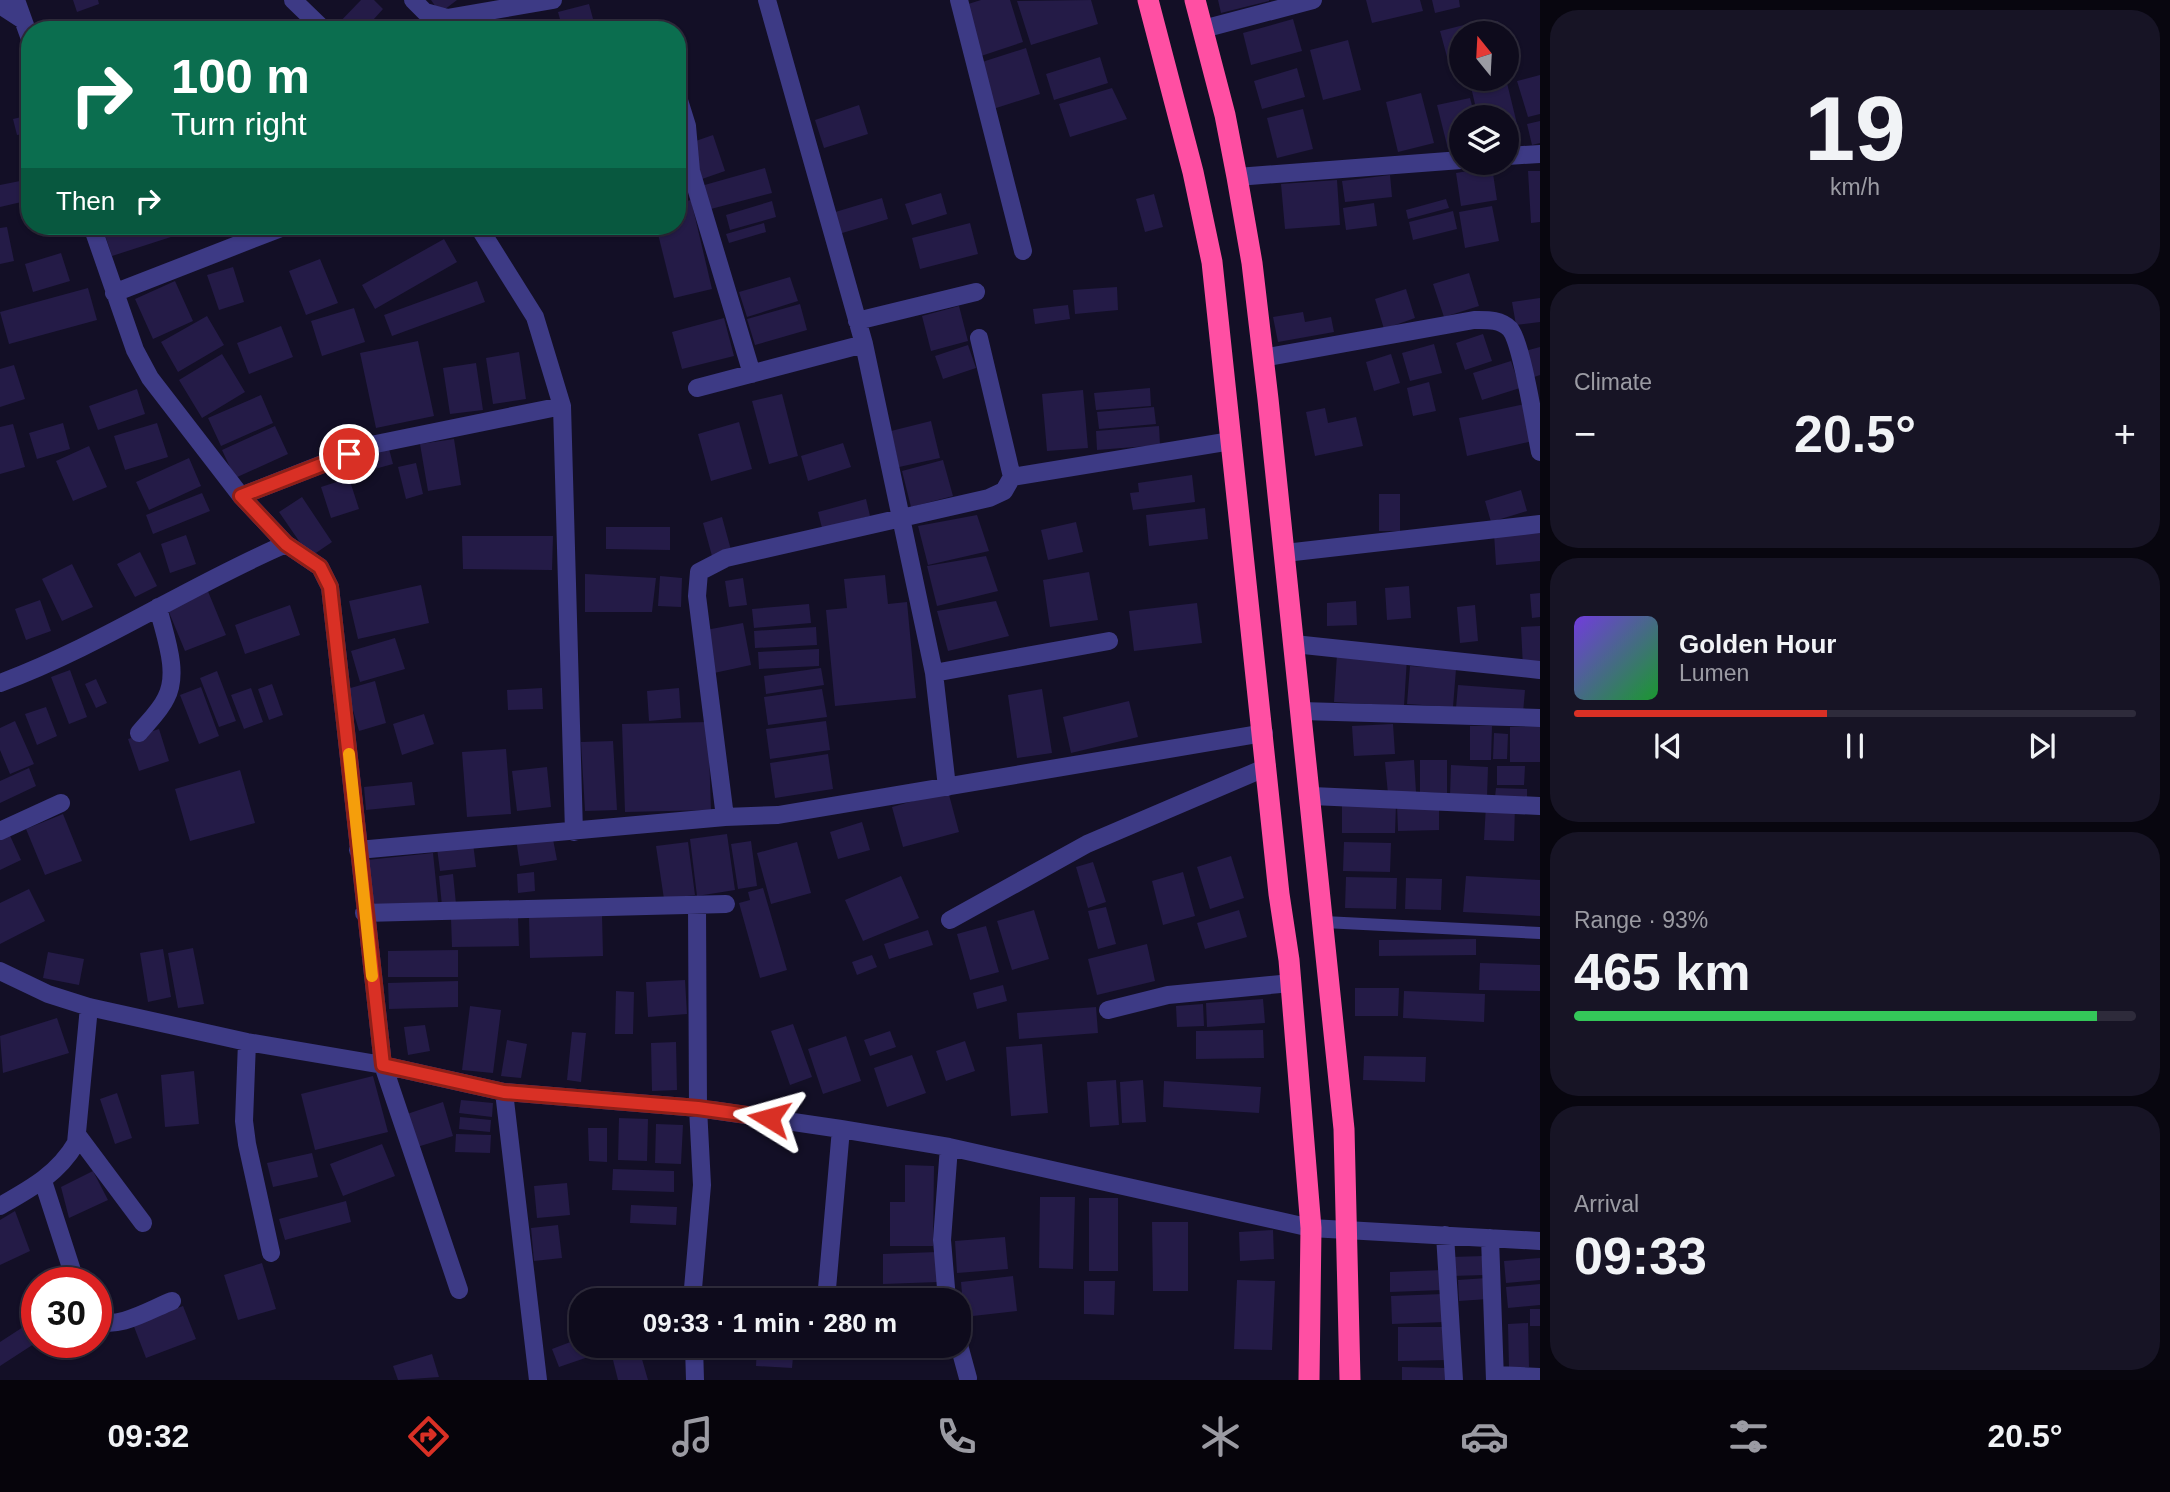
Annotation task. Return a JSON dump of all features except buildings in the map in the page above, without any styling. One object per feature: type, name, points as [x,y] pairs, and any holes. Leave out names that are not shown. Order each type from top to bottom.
[{"type":"highway","points":[[1148,0],[1193,173],[1212,262],[1291,983],[1311,1228],[1310,1380]]},
{"type":"highway","points":[[1195,0],[1237,177],[1252,263],[1285,553],[1344,1129],[1350,1380]]},
{"type":"street","points":[[16,0],[23,20]]},
{"type":"street","points":[[293,0],[315,21]]},
{"type":"street","points":[[413,0],[425,12],[447,18],[553,0]]},
{"type":"street","points":[[767,0],[864,344],[934,673],[947,787]]},
{"type":"street","points":[[959,0],[1023,251]]},
{"type":"street","points":[[1203,29],[1313,0]]},
{"type":"street","points":[[0,5],[23,20]]},
{"type":"street","points":[[686,123],[691,171],[752,374]]},
{"type":"street","points":[[1519,155],[1540,154]]},
{"type":"street","points":[[1237,177],[1449,161]]},
{"type":"street","points":[[95,235],[135,350],[150,378],[241,496],[286,544],[320,567],[330,587],[364,914],[383,1065],[459,1290]]},
{"type":"street","points":[[114,293],[263,235]]},
{"type":"street","points":[[484,235],[535,317],[562,406],[574,832]]},
{"type":"street","points":[[857,321],[976,292]]},
{"type":"street","points":[[1262,358],[1474,320],[1495,320],[1510,330],[1532,384],[1540,452]]},
{"type":"street","points":[[725,817],[697,596],[699,572],[726,558],[989,498],[1004,491],[1012,477],[979,338]]},
{"type":"street","points":[[697,388],[864,344]]},
{"type":"street","points":[[241,496],[371,445],[562,406]]},
{"type":"street","points":[[1012,477],[1231,441]]},
{"type":"street","points":[[1285,553],[1540,524]]},
{"type":"street","points":[[0,683],[66,657],[226,569],[286,544]]},
{"type":"street","points":[[139,733],[167,698],[171,684],[172,666],[158,607]]},
{"type":"street","points":[[934,673],[1109,641]]},
{"type":"street","points":[[1294,644],[1540,670]]},
{"type":"street","points":[[1301,711],[1540,718]]},
{"type":"street","points":[[358,850],[725,817],[778,815],[1264,733]]},
{"type":"street","points":[[950,920],[1087,844],[1267,767]]},
{"type":"street","points":[[1312,796],[1540,806]]},
{"type":"street","points":[[0,831],[61,803]]},
{"type":"street","points":[[364,914],[726,904]]},
{"type":"street","points":[[693,1288],[702,1185],[698,1108],[697,905]]},
{"type":"street","points":[[0,971],[48,994],[89,1007],[247,1042],[383,1065],[504,1092],[698,1108],[949,1147],[1311,1228],[1540,1241]]},
{"type":"street","points":[[1108,1010],[1168,995],[1291,983]]},
{"type":"street","points":[[0,1206],[44,1181],[67,1157],[78,1136],[89,1007]]},
{"type":"street","points":[[247,1042],[244,1121],[271,1253]]},
{"type":"street","points":[[504,1092],[537,1380]]},
{"type":"street","points":[[827,1288],[841,1129]]},
{"type":"street","points":[[78,1136],[143,1223]]},
{"type":"street","points":[[946,1288],[942,1240],[949,1147]]},
{"type":"street","points":[[44,1181],[71,1267]]},
{"type":"street","points":[[1445,1235],[1454,1380]]},
{"type":"street","points":[[1490,1238],[1495,1377],[1540,1377]]},
{"type":"street","points":[[112,1323],[172,1300]]},
{"type":"street","points":[[694,1358],[695,1380]]},
{"type":"street","points":[[963,1358],[968,1378]]},
{"type":"lane","points":[[1324,922],[1540,933]]},
{"type":"slow traffic","points":[[349,754],[372,976]]},
{"type":"route","points":[[349,454],[241,496],[286,544],[320,567],[330,587],[364,914],[383,1065],[504,1092],[698,1108],[769,1118]]}]
